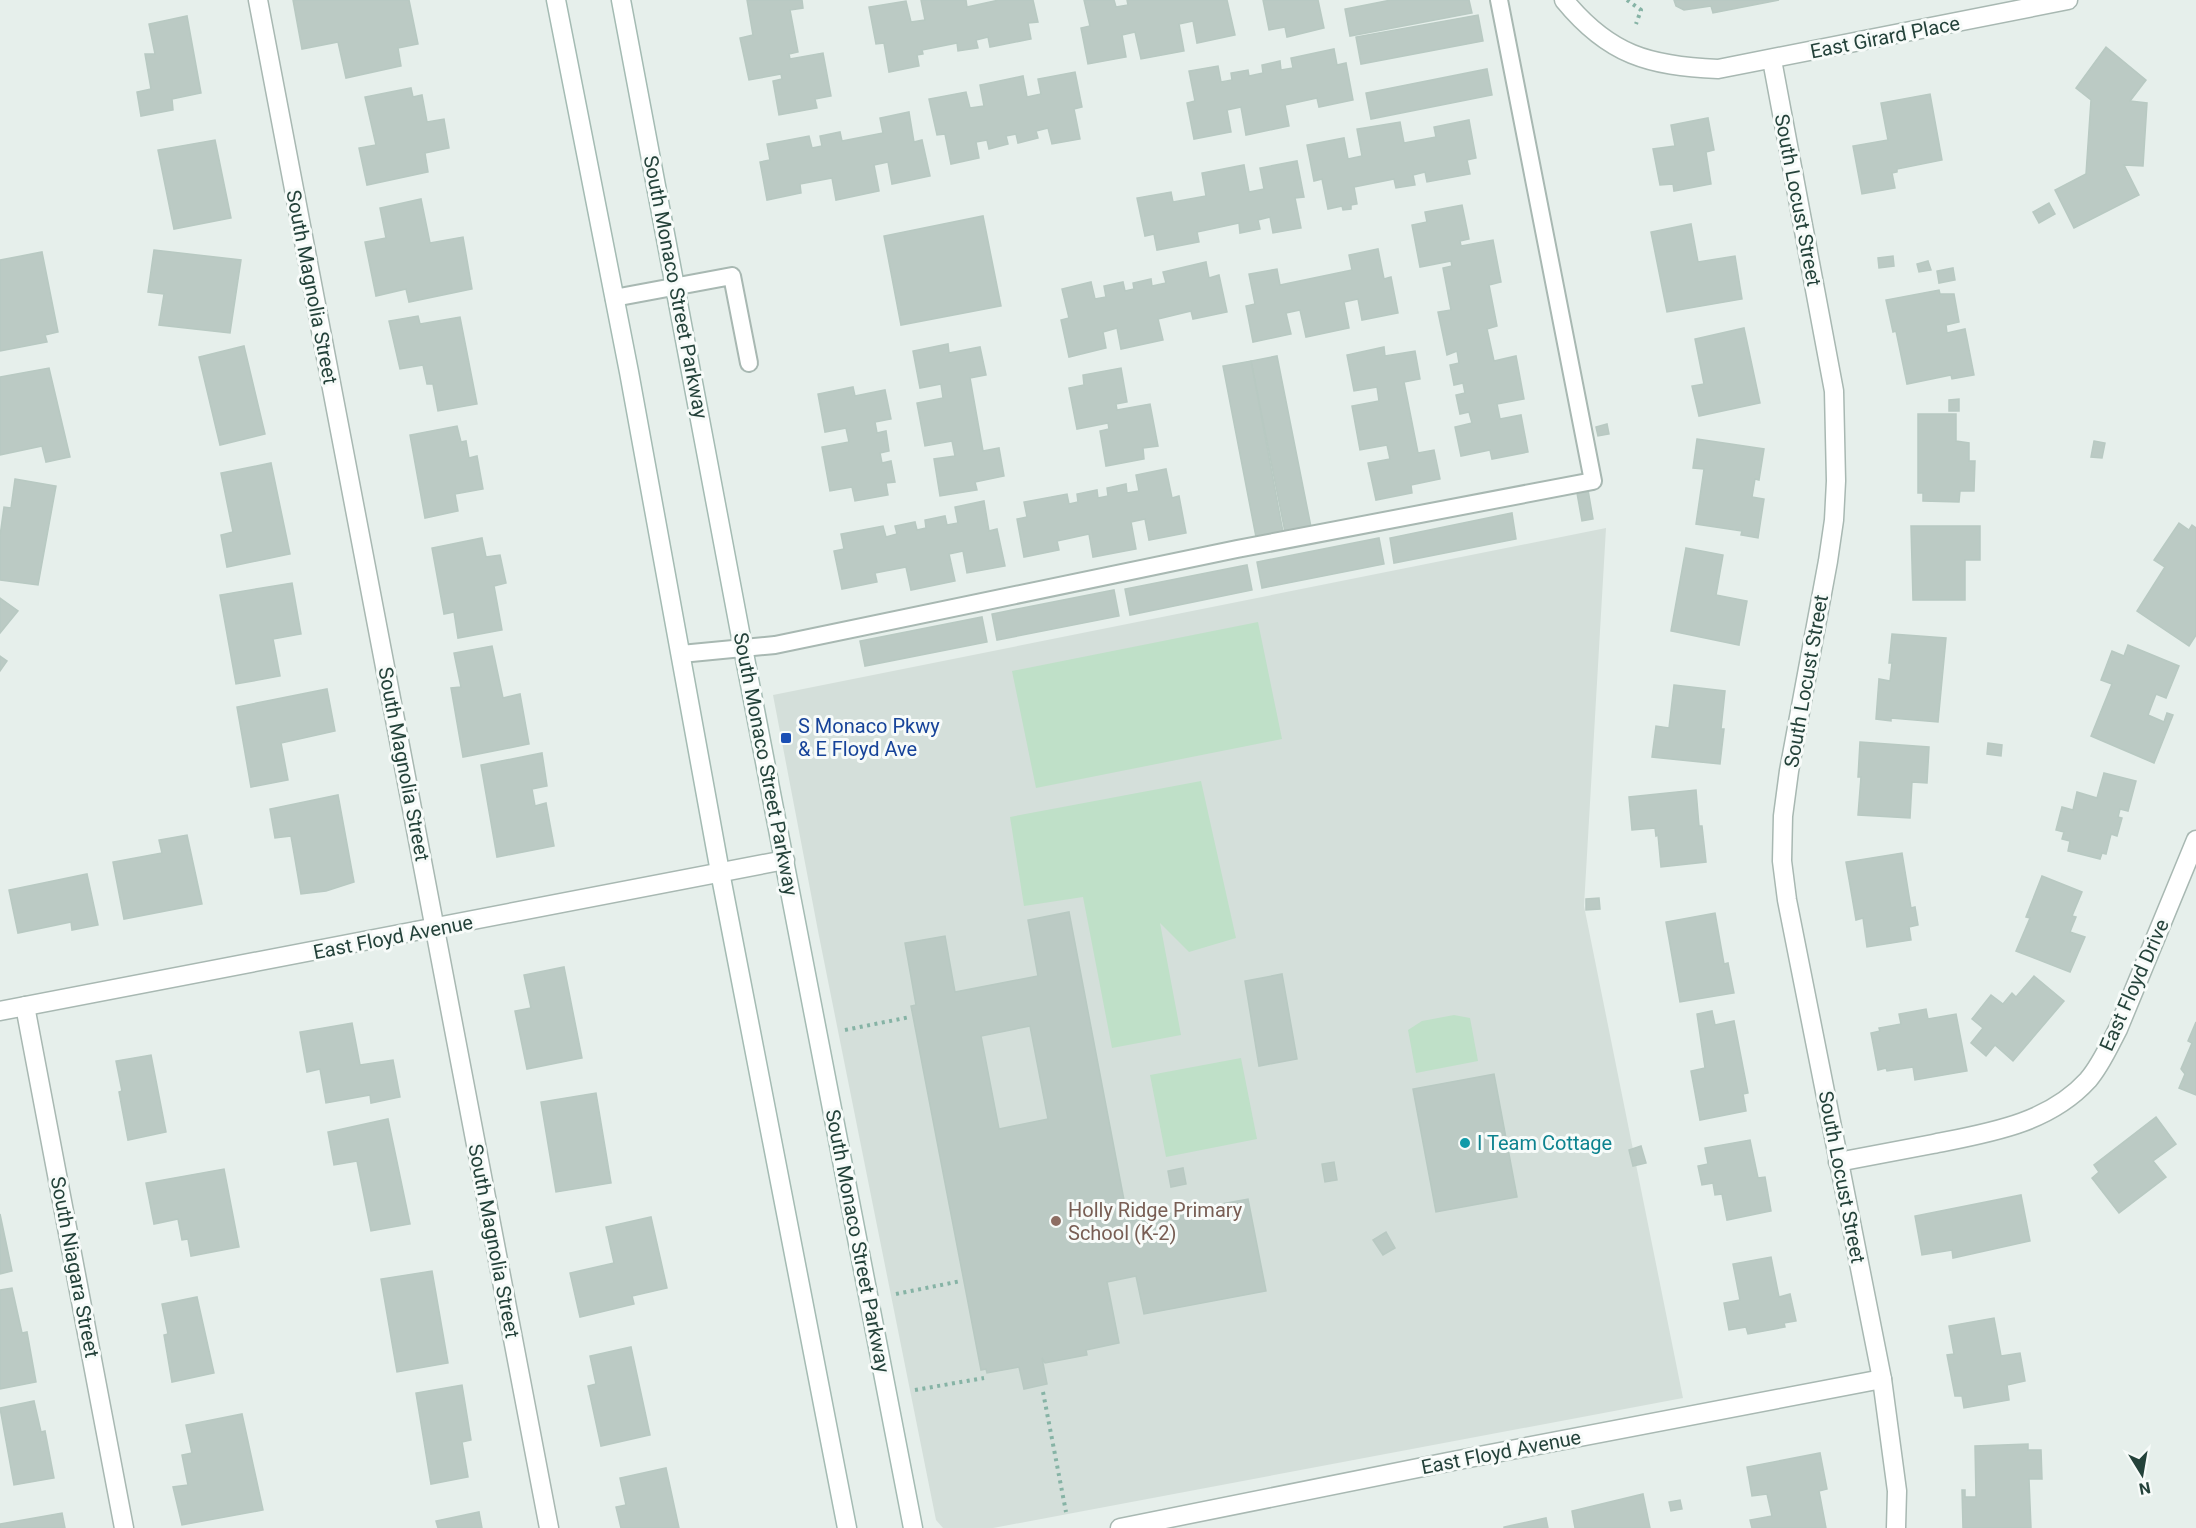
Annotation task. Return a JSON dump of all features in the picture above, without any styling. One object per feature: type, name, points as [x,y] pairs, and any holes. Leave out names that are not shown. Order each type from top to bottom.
[{"type":"street","name":"South Magnolia Street","points":[[258,0],[549,1528]]},
{"type":"street","points":[[556,0],[681,654],[720,872],[847,1528]]},
{"type":"street","name":"South Monaco Street Parkway","points":[[621,0],[913,1528]]},
{"type":"street","points":[[1564,0],[1582,22],[1622,50],[1650,61],[1686,68],[1718,69],[1772,60]]},
{"type":"street","name":"East Girard Place","points":[[1772,60],[2068,0]]},
{"type":"street","name":"South Locust Street","points":[[1772,60],[1834,391],[1836,481],[1834,520],[1789,771],[1783,816],[1782,861],[1789,912],[1882,1379],[1897,1491],[1896,1528]]},
{"type":"street","name":"East Floyd Drive","points":[[1838,1161],[1989,1133],[2032,1119],[2062,1102],[2088,1080],[2118,1029],[2196,840]]},
{"type":"street","name":"East Floyd Avenue","points":[[0,1011],[785,860]]},
{"type":"street","name":"South Niagara Street","points":[[25,1006],[124,1528]]},
{"type":"street","name":"East Floyd Avenue","points":[[1120,1528],[1459,1459],[1882,1379]]},
{"type":"lane","points":[[681,654],[784,644],[1238,549],[1593,481],[1498,0]]},
{"type":"lane","points":[[614,298],[732,276],[749,363]]},
{"type":"path","points":[[1627,0],[1641,10],[1636,24]]},
{"type":"path","points":[[845,1030],[910,1017]]},
{"type":"path","points":[[896,1294],[961,1281]]},
{"type":"path","points":[[915,1390],[984,1378]]},
{"type":"path","points":[[1043,1392],[1066,1512]]},
{"type":"shaded area","points":[[1606,528],[1584,906],[1683,1398],[993,1528],[943,1528],[936,1520],[773,695]]},
{"type":"green space","points":[[1258,622],[1282,739],[1036,788],[1012,671]]},
{"type":"green space","points":[[1201,781],[1236,938],[1189,952],[1160,923],[1181,1035],[1112,1048],[1083,897],[1024,906],[1010,817]]},
{"type":"green space","points":[[1454,1015],[1470,1018],[1478,1061],[1416,1073],[1408,1030],[1422,1021]]},
{"type":"green space","points":[[1241,1058],[1257,1139],[1166,1157],[1150,1075]]},
{"type":"building","points":[[293,0],[409,0],[418,44],[398,48],[401,66],[346,78],[338,42],[302,49]]},
{"type":"building","points":[[747,0],[802,0],[803,8],[790,10],[798,52],[789,54],[790,59],[823,53],[831,96],[815,99],[817,108],[779,115],[773,81],[782,79],[781,74],[749,80],[740,38],[753,35]]},
{"type":"building","points":[[921,0],[966,0],[967,7],[999,0],[1033,0],[1038,22],[1028,23],[1031,39],[990,47],[988,37],[976,40],[978,48],[958,51],[957,43],[922,50],[923,54],[917,55],[919,66],[889,72],[884,43],[876,44],[869,7],[906,1],[911,22],[925,20]]},
{"type":"building","points":[[1084,0],[1114,0],[1116,7],[1128,5],[1127,0],[1227,0],[1235,35],[1197,43],[1193,21],[1179,24],[1184,51],[1141,59],[1135,32],[1122,35],[1126,57],[1088,64],[1081,28],[1090,26]]},
{"type":"building","points":[[1263,0],[1318,0],[1324,28],[1287,37],[1285,27],[1269,30]]},
{"type":"building","points":[[1391,0],[1469,0],[1472,13],[1350,36],[1345,9]]},
{"type":"building","points":[[1674,0],[1779,0],[1713,13],[1711,6],[1684,10],[1676,6]]},
{"type":"building","points":[[1478,15],[1483,41],[1361,64],[1356,37]]},
{"type":"building","points":[[187,16],[201,93],[172,99],[173,110],[141,116],[137,92],[151,89],[145,54],[155,54],[149,24]]},
{"type":"building","points":[[2106,47],[2146,80],[2130,101],[2147,103],[2143,166],[2124,165],[2139,195],[2074,228],[2055,190],[2086,174],[2091,100],[2076,88]]},
{"type":"building","points":[[1334,49],[1337,65],[1346,63],[1353,100],[1319,107],[1317,98],[1285,105],[1289,126],[1246,135],[1241,107],[1227,110],[1231,132],[1194,139],[1187,103],[1195,101],[1189,71],[1218,66],[1221,82],[1232,80],[1231,73],[1248,70],[1249,76],[1263,73],[1262,65],[1280,61],[1281,70],[1293,68],[1291,58]]},
{"type":"building","points":[[1487,69],[1492,95],[1371,119],[1366,93]]},
{"type":"building","points":[[1075,72],[1082,107],[1074,109],[1080,139],[1052,144],[1048,128],[1036,131],[1038,138],[1018,143],[1016,134],[1006,136],[1008,144],[989,149],[987,140],[976,142],[979,158],[951,164],[945,134],[937,135],[929,99],[966,92],[970,108],[984,106],[980,85],[1023,76],[1027,97],[1041,94],[1038,79]]},
{"type":"building","points":[[411,88],[413,97],[422,95],[427,122],[444,119],[449,148],[425,153],[428,172],[367,185],[359,148],[376,145],[365,97]]},
{"type":"building","points":[[1930,94],[1942,160],[1897,169],[1897,172],[1892,173],[1895,188],[1862,194],[1853,146],[1888,140],[1881,103]]},
{"type":"building","points":[[909,112],[914,142],[922,140],[930,176],[892,184],[888,162],[874,165],[879,191],[836,200],[832,178],[800,184],[801,193],[767,200],[760,162],[770,160],[767,144],[809,136],[812,148],[822,146],[820,136],[840,132],[842,141],[883,133],[880,118]]},
{"type":"building","points":[[1708,118],[1714,150],[1706,152],[1711,184],[1674,191],[1673,184],[1660,185],[1653,149],[1675,146],[1671,125]]},
{"type":"building","points":[[1469,120],[1476,158],[1467,160],[1470,174],[1427,182],[1425,172],[1413,175],[1415,185],[1396,188],[1394,179],[1354,187],[1357,204],[1351,205],[1351,209],[1343,210],[1342,206],[1328,209],[1322,179],[1314,181],[1307,145],[1344,138],[1348,159],[1362,156],[1357,129],[1400,122],[1404,143],[1436,137],[1434,127]]},
{"type":"building","points":[[215,140],[231,218],[174,229],[158,150]]},
{"type":"building","points":[[1297,161],[1304,197],[1295,198],[1301,228],[1273,233],[1270,217],[1258,220],[1260,229],[1240,233],[1239,223],[1197,232],[1199,242],[1157,250],[1154,234],[1145,236],[1137,198],[1171,192],[1173,202],[1206,196],[1202,173],[1244,165],[1249,192],[1264,189],[1260,168]]},
{"type":"building","points":[[421,199],[430,243],[463,237],[472,289],[409,302],[406,289],[376,296],[365,242],[386,238],[380,208]]},
{"type":"building","points":[[2049,203],[2055,214],[2039,223],[2033,212]]},
{"type":"building","points":[[1462,205],[1469,239],[1460,241],[1461,246],[1493,240],[1501,282],[1489,285],[1497,326],[1487,329],[1494,361],[1516,356],[1524,399],[1497,404],[1500,419],[1521,415],[1528,452],[1492,459],[1490,450],[1461,456],[1455,427],[1472,423],[1469,412],[1460,414],[1456,395],[1465,393],[1463,383],[1454,385],[1450,365],[1459,363],[1457,351],[1447,355],[1438,312],[1451,310],[1443,268],[1452,266],[1451,261],[1420,267],[1412,225],[1427,222],[1425,212]]},
{"type":"building","points":[[983,216],[1001,306],[901,325],[884,236]]},
{"type":"building","points":[[1691,224],[1698,262],[1735,256],[1742,299],[1667,312],[1651,232]]},
{"type":"building","points":[[1378,249],[1384,279],[1391,277],[1398,313],[1362,320],[1358,299],[1344,302],[1349,328],[1306,337],[1300,310],[1286,313],[1291,334],[1253,342],[1246,306],[1255,304],[1249,274],[1277,269],[1280,285],[1352,270],[1349,255]]},
{"type":"building","points":[[154,250],[241,260],[230,333],[159,325],[164,294],[148,292]]},
{"type":"building","points":[[42,252],[58,332],[45,335],[47,342],[0,351],[0,260]]},
{"type":"building","points":[[1893,256],[1894,266],[1879,268],[1878,258]]},
{"type":"building","points":[[1928,261],[1931,270],[1919,272],[1917,264]]},
{"type":"building","points":[[1206,262],[1209,278],[1219,275],[1227,312],[1193,319],[1191,311],[1158,319],[1163,340],[1121,349],[1117,328],[1103,332],[1106,348],[1069,357],[1061,320],[1069,318],[1062,289],[1091,282],[1095,299],[1106,297],[1104,286],[1123,282],[1125,291],[1134,289],[1133,283],[1151,279],[1152,286],[1166,283],[1163,272]]},
{"type":"building","points":[[1953,268],[1955,280],[1939,283],[1937,271]]},
{"type":"building","points":[[1939,290],[1940,294],[1954,294],[1959,322],[1946,325],[1947,333],[1965,329],[1974,375],[1952,379],[1951,375],[1907,384],[1896,331],[1893,332],[1886,300]]},
{"type":"building","points":[[418,316],[420,324],[460,317],[477,404],[438,411],[433,384],[427,384],[423,365],[400,369],[389,321]]},
{"type":"building","points":[[1744,328],[1760,403],[1699,416],[1692,386],[1704,384],[1695,339]]},
{"type":"building","points":[[948,344],[949,353],[980,347],[986,375],[970,378],[983,451],[999,448],[1004,476],[975,482],[977,490],[940,496],[934,459],[955,456],[952,441],[925,446],[917,403],[943,398],[941,384],[920,388],[913,351]]},
{"type":"building","points":[[244,346],[265,434],[220,445],[199,357]]},
{"type":"building","points":[[1384,347],[1385,356],[1415,351],[1420,379],[1404,382],[1418,453],[1434,450],[1440,479],[1411,485],[1412,493],[1376,500],[1368,463],[1390,459],[1387,445],[1360,450],[1352,406],[1379,401],[1377,387],[1354,391],[1347,355]]},
{"type":"building","points":[[1277,356],[1311,527],[1285,532],[1251,361]]},
{"type":"building","points":[[1251,361],[1283,532],[1256,537],[1223,366]]},
{"type":"building","points":[[49,368],[70,457],[46,462],[42,446],[0,455],[0,377]]},
{"type":"building","points":[[1121,368],[1127,402],[1116,404],[1117,410],[1150,404],[1158,446],[1143,448],[1144,459],[1106,466],[1100,431],[1109,429],[1108,423],[1077,429],[1069,388],[1084,385],[1083,375]]},
{"type":"building","points":[[853,387],[855,396],[885,390],[891,419],[875,422],[877,433],[886,431],[889,451],[880,453],[882,463],[891,461],[895,482],[886,483],[888,495],[855,501],[852,487],[830,491],[822,447],[849,442],[846,428],[825,432],[818,394]]},
{"type":"building","points":[[1959,399],[1959,411],[1949,411],[1949,400]]},
{"type":"building","points":[[1918,414],[1956,414],[1956,441],[1969,443],[1969,461],[1975,461],[1974,491],[1960,491],[1959,502],[1923,501],[1923,493],[1918,493]]},
{"type":"building","points":[[1607,424],[1609,434],[1598,436],[1596,427]]},
{"type":"building","points":[[457,426],[461,442],[466,441],[469,458],[477,456],[483,489],[455,494],[458,511],[425,518],[410,435]]},
{"type":"building","points":[[1697,439],[1764,449],[1759,480],[1755,479],[1752,497],[1764,499],[1758,538],[1741,535],[1742,531],[1696,524],[1704,469],[1693,468]]},
{"type":"building","points":[[2094,441],[2105,443],[2102,458],[2091,457]]},
{"type":"building","points":[[271,463],[290,554],[227,567],[221,535],[233,532],[221,473]]},
{"type":"building","points":[[1166,469],[1172,498],[1179,496],[1186,533],[1149,540],[1145,519],[1131,522],[1136,549],[1093,557],[1089,534],[1057,541],[1059,550],[1024,557],[1017,519],[1027,517],[1024,502],[1067,494],[1069,504],[1078,502],[1077,494],[1097,490],[1098,498],[1108,496],[1107,488],[1126,484],[1127,493],[1139,491],[1136,475]]},
{"type":"building","points":[[15,479],[56,486],[38,585],[0,580],[0,536],[4,507],[11,508]]},
{"type":"building","points":[[1588,490],[1593,519],[1582,521],[1577,493]]},
{"type":"building","points":[[984,501],[989,531],[997,529],[1005,566],[967,573],[963,551],[949,554],[955,581],[911,590],[906,567],[875,573],[877,582],[842,589],[834,551],[844,549],[841,534],[883,526],[886,537],[897,534],[895,526],[915,522],[917,530],[926,528],[925,520],[945,516],[947,525],[958,523],[955,507]]},
{"type":"building","points":[[1512,513],[1516,539],[1394,563],[1390,538]]},
{"type":"building","points":[[2179,523],[2189,530],[2192,525],[2196,528],[2196,635],[2189,646],[2137,611],[2165,567],[2154,560]]},
{"type":"building","points":[[1911,526],[1980,526],[1980,560],[1965,560],[1965,600],[1913,600]]},
{"type":"building","points":[[482,538],[486,557],[500,555],[506,583],[494,586],[502,630],[458,638],[454,612],[444,614],[432,548]]},
{"type":"building","points":[[1379,538],[1384,564],[1262,588],[1257,562]]},
{"type":"building","points":[[1686,548],[1723,555],[1716,595],[1747,601],[1739,645],[1671,631]]},
{"type":"building","points":[[1247,565],[1252,590],[1130,615],[1125,589]]},
{"type":"building","points":[[292,583],[301,634],[273,639],[280,676],[236,684],[220,595]]},
{"type":"building","points":[[1114,590],[1119,616],[997,640],[992,614]]},
{"type":"building","points":[[0,598],[18,611],[0,633]]},
{"type":"building","points":[[982,617],[987,642],[865,666],[860,641]]},
{"type":"building","points":[[1892,634],[1946,638],[1938,722],[1876,719],[1879,679],[1890,681]]},
{"type":"building","points":[[2128,645],[2179,666],[2166,698],[2156,694],[2148,715],[2164,722],[2167,713],[2173,715],[2154,763],[2091,736],[2112,684],[2101,680],[2112,651],[2124,656]]},
{"type":"building","points":[[492,646],[503,698],[520,694],[529,744],[463,757],[451,688],[461,687],[454,653]]},
{"type":"building","points":[[0,656],[7,661],[0,671]]},
{"type":"building","points":[[1674,685],[1725,691],[1720,764],[1652,757],[1656,726],[1669,728]]},
{"type":"building","points":[[327,689],[335,731],[281,743],[288,780],[251,787],[237,707]]},
{"type":"building","points":[[1860,742],[1929,747],[1927,783],[1912,782],[1910,818],[1858,815],[1861,777],[1858,777]]},
{"type":"building","points":[[1988,743],[2002,745],[2001,756],[1987,754]]},
{"type":"building","points":[[542,753],[547,786],[532,789],[535,806],[546,803],[554,846],[497,857],[481,765]]},
{"type":"building","points":[[2104,773],[2136,781],[2128,811],[2120,809],[2118,817],[2122,818],[2117,836],[2111,834],[2106,854],[2102,853],[2100,859],[2068,851],[2070,841],[2062,839],[2064,832],[2056,830],[2062,807],[2073,810],[2077,792],[2097,798]]},
{"type":"building","points":[[1696,790],[1699,826],[1702,826],[1706,862],[1661,867],[1658,835],[1656,836],[1655,828],[1632,830],[1629,797]]},
{"type":"building","points":[[338,795],[354,882],[326,891],[301,894],[291,836],[275,838],[270,809]]},
{"type":"building","points":[[187,835],[202,904],[124,919],[113,862],[162,853],[159,840]]},
{"type":"building","points":[[1902,853],[1911,908],[1915,907],[1918,925],[1909,927],[1911,940],[1867,947],[1863,918],[1856,920],[1846,862]]},
{"type":"building","points":[[87,874],[98,925],[72,930],[71,922],[18,933],[9,890]]},
{"type":"building","points":[[2042,876],[2082,892],[2072,916],[2076,917],[2070,932],[2085,937],[2070,972],[2016,951],[2030,918],[2026,917]]},
{"type":"building","points":[[1599,898],[1600,909],[1586,910],[1586,899]]},
{"type":"building","points":[[1069,912],[1128,1221],[1248,1199],[1266,1291],[1144,1314],[1136,1276],[1107,1282],[1119,1343],[1086,1350],[1087,1355],[1045,1363],[1042,1358],[1047,1384],[1024,1389],[1019,1367],[987,1373],[986,1369],[981,1370],[911,1006],[916,1005],[905,943],[945,936],[955,992],[1038,976],[1028,920]],"holes":[[[1030,1026],[1048,1119],[999,1129],[981,1036]]]},
{"type":"building","points":[[1715,913],[1724,964],[1728,963],[1734,993],[1680,1002],[1666,922]]},
{"type":"building","points":[[564,967],[582,1058],[527,1069],[515,1011],[531,1008],[524,975]]},
{"type":"building","points":[[1282,974],[1297,1059],[1259,1066],[1245,981]]},
{"type":"building","points":[[2034,976],[2064,1001],[2013,1061],[1995,1045],[1986,1056],[1971,1043],[1983,1028],[1972,1019],[1991,995],[2003,1004],[2012,993],[2016,997]]},
{"type":"building","points":[[1926,1009],[1928,1019],[1956,1014],[1967,1071],[1915,1080],[1913,1067],[1878,1070],[1871,1033],[1880,1031],[1879,1028],[1901,1024],[1899,1014]]},
{"type":"building","points":[[1712,1011],[1715,1025],[1734,1021],[1748,1093],[1743,1094],[1746,1111],[1700,1120],[1691,1071],[1705,1068],[1697,1014]]},
{"type":"building","points":[[2196,1022],[2196,1095],[2179,1088],[2185,1074],[2181,1069],[2192,1043],[2188,1041]]},
{"type":"building","points":[[352,1023],[360,1065],[393,1060],[400,1097],[371,1103],[370,1095],[326,1103],[320,1069],[307,1072],[300,1032]]},
{"type":"building","points":[[151,1055],[166,1132],[128,1140],[116,1061]]},
{"type":"building","name":"I Team Cottage","points":[[1494,1074],[1517,1197],[1436,1212],[1413,1089]]},
{"type":"building","points":[[596,1093],[611,1183],[556,1192],[541,1102]]},
{"type":"building","points":[[2156,1117],[2176,1144],[2153,1161],[2166,1177],[2119,1213],[2092,1178],[2099,1172],[2094,1165]]},
{"type":"building","points":[[388,1119],[410,1224],[371,1231],[357,1161],[334,1165],[328,1132]]},
{"type":"building","points":[[1750,1140],[1758,1178],[1765,1177],[1771,1211],[1727,1220],[1722,1194],[1715,1195],[1713,1183],[1702,1185],[1698,1166],[1708,1164],[1705,1148]]},
{"type":"building","points":[[1641,1146],[1646,1163],[1633,1166],[1629,1150]]},
{"type":"building","points":[[1334,1162],[1337,1180],[1325,1182],[1322,1164]]},
{"type":"building","points":[[1183,1168],[1186,1184],[1171,1187],[1168,1171]]},
{"type":"building","points":[[224,1169],[239,1247],[191,1256],[188,1239],[182,1240],[178,1219],[154,1224],[146,1183]]},
{"type":"building","points":[[2021,1195],[2030,1241],[1953,1258],[1952,1250],[1922,1255],[1915,1216]]},
{"type":"building","points":[[0,1214],[12,1271],[0,1274]]},
{"type":"building","points":[[651,1217],[667,1288],[632,1296],[634,1304],[580,1317],[570,1273],[614,1263],[606,1227]]},
{"type":"building","points":[[1386,1232],[1395,1248],[1383,1255],[1373,1240]]},
{"type":"building","points":[[1771,1257],[1779,1297],[1790,1294],[1796,1321],[1784,1323],[1785,1327],[1748,1334],[1746,1327],[1729,1330],[1724,1303],[1740,1300],[1733,1264]]},
{"type":"building","points":[[432,1271],[448,1363],[397,1372],[381,1279]]},
{"type":"building","points":[[12,1288],[22,1333],[27,1332],[36,1382],[0,1389],[0,1290]]},
{"type":"building","points":[[197,1297],[214,1373],[172,1382],[164,1335],[168,1334],[162,1304]]},
{"type":"building","points":[[1994,1318],[2001,1356],[2020,1353],[2025,1381],[2007,1385],[2009,1400],[1964,1408],[1962,1396],[1955,1396],[1947,1355],[1954,1354],[1949,1326]]},
{"type":"building","points":[[631,1347],[650,1435],[601,1446],[588,1386],[596,1384],[590,1356]]},
{"type":"building","points":[[462,1385],[471,1440],[462,1442],[468,1477],[431,1484],[416,1393]]},
{"type":"building","points":[[34,1401],[41,1432],[45,1431],[54,1478],[14,1485],[0,1408]]},
{"type":"building","points":[[242,1414],[263,1510],[182,1525],[173,1487],[188,1485],[182,1455],[192,1453],[186,1425]]},
{"type":"building","points":[[2028,1444],[2028,1450],[2041,1450],[2042,1479],[2029,1479],[2031,1528],[1963,1528],[1962,1490],[1965,1490],[1965,1497],[1976,1497],[1975,1446]]},
{"type":"building","points":[[1820,1453],[1827,1489],[1819,1491],[1826,1528],[1752,1528],[1750,1520],[1772,1516],[1767,1494],[1752,1496],[1747,1467]]},
{"type":"building","points":[[666,1468],[679,1528],[621,1528],[616,1507],[626,1505],[620,1478]]},
{"type":"building","points":[[1643,1494],[1650,1528],[1575,1528],[1572,1511]]},
{"type":"building","points":[[1680,1500],[1682,1509],[1671,1511],[1669,1502]]},
{"type":"building","points":[[479,1512],[482,1528],[438,1528],[436,1521]]},
{"type":"building","points":[[62,1513],[65,1528],[0,1528],[0,1524]]},
{"type":"building","points":[[1546,1518],[1548,1528],[1504,1528],[1504,1527]]},
{"type":"place","name":"S Monaco Pkwy & E Floyd Ave","points":[[786,738]]},
{"type":"place","name":"I Team Cottage","points":[[1465,1143]]},
{"type":"place","name":"Holly Ridge Primary School (K-2)","points":[[1056,1221]]}]
